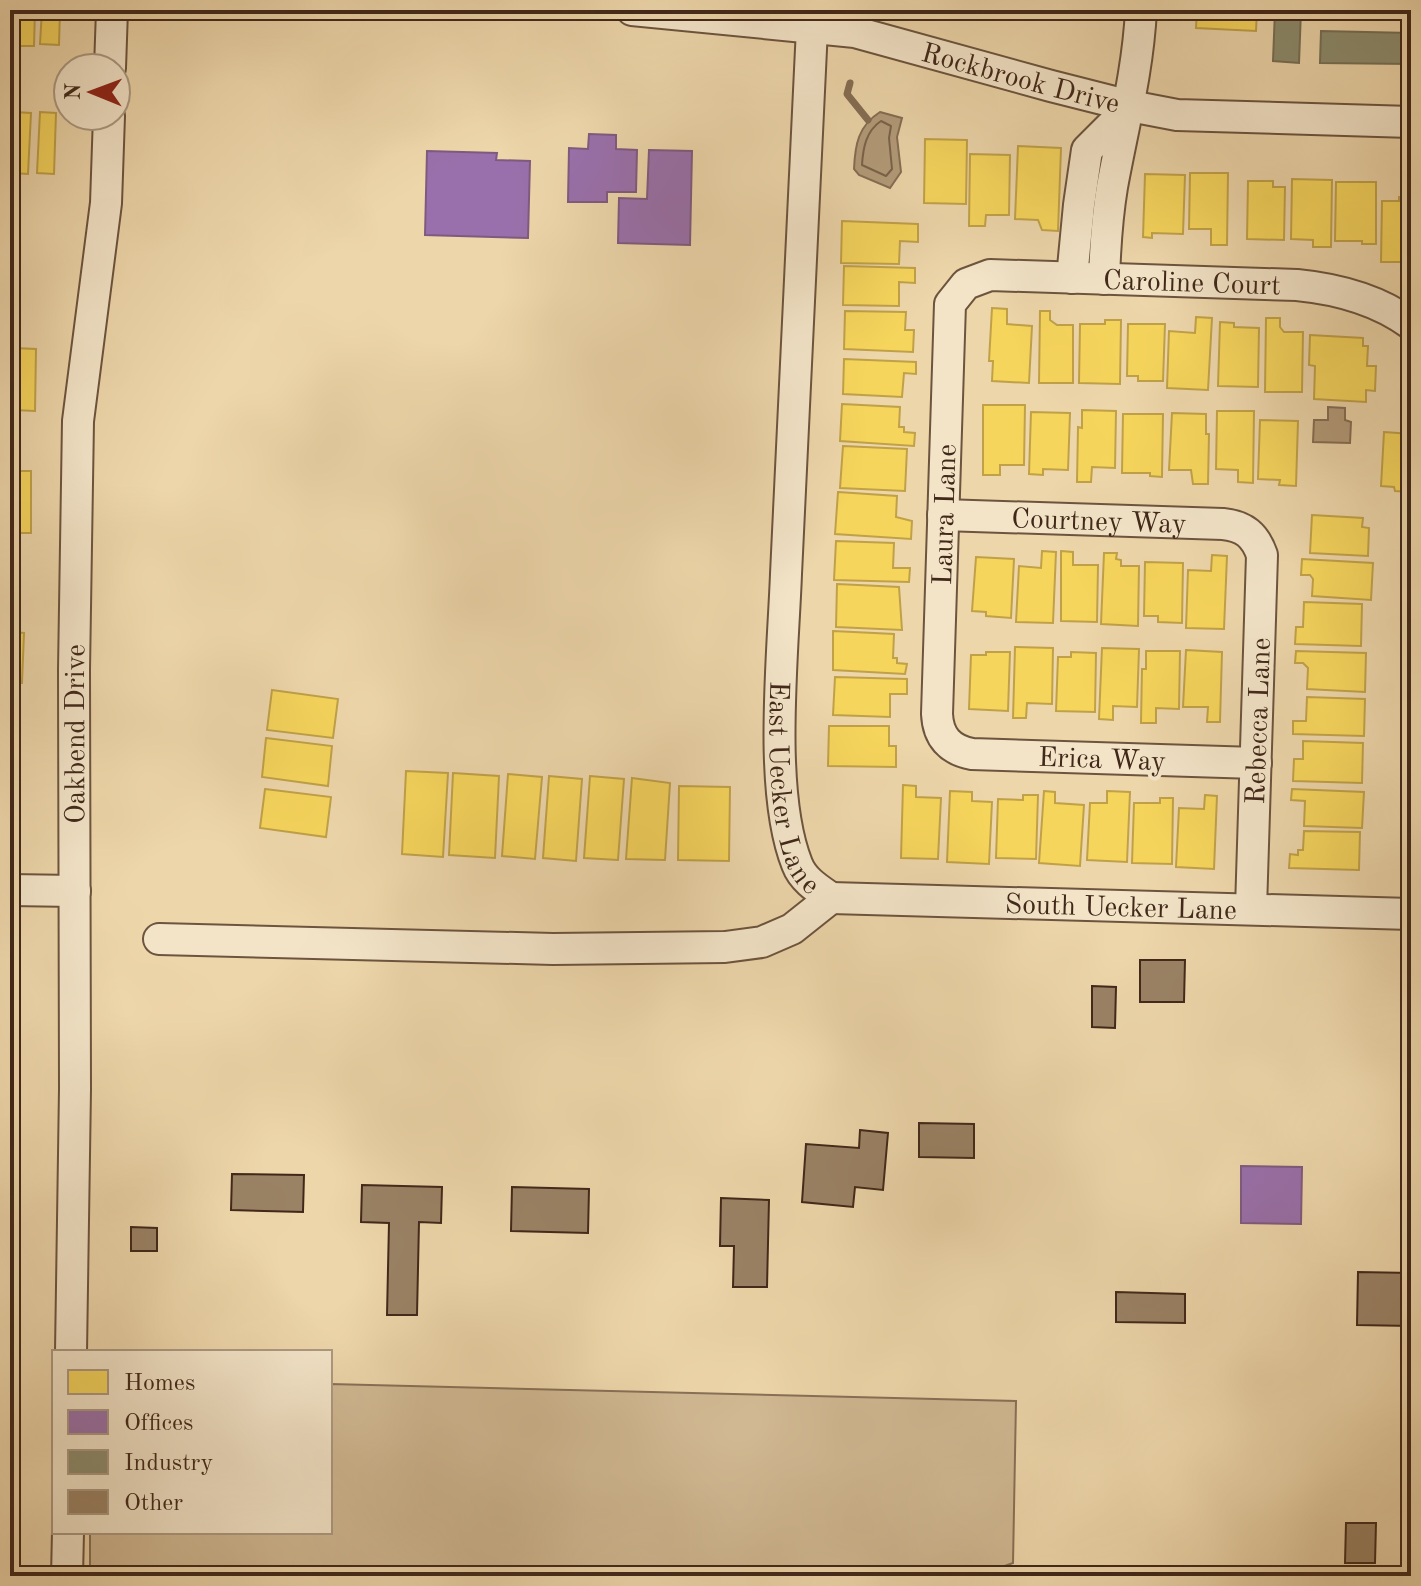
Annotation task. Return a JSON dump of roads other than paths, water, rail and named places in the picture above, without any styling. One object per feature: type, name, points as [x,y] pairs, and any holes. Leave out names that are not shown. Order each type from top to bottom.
[{"type":"street","points":[[111,52],[112,10]]},
{"type":"street","name":"Rockbrook Drive","points":[[632,10],[855,32],[1130,106],[1177,115],[1411,122]]},
{"type":"street","points":[[1104,279],[1112,190],[1130,106],[1139,49],[1141,10]]},
{"type":"street","name":"East Uecker Lane","points":[[159,939],[553,949],[725,947],[762,942],[792,929],[831,898],[809,882],[797,866],[787,821],[780,744],[812,28]]},
{"type":"street","points":[[1072,278],[1087,150],[1130,106]]},
{"type":"street","name":"Oakbend Drive","points":[[71,1350],[78,421],[106,203],[108,132]]},
{"type":"street","name":"Caroline Court","points":[[966,284],[990,275],[1319,287],[1363,298],[1411,324]]},
{"type":"street","name":"Laura Lane","points":[[950,746],[938,726],[937,714],[950,304],[966,284]]},
{"type":"street","name":"Courtney Way","points":[[943,515],[1223,524],[1234,525],[1253,535]]},
{"type":"street","name":"Rebecca Lane","points":[[1251,909],[1262,555],[1253,535]]},
{"type":"street","name":"Erica Way","points":[[950,746],[972,754],[1256,763]]},
{"type":"street","points":[[10,890],[75,891]]},
{"type":"street","name":"South Uecker Lane","points":[[831,898],[1411,914]]},
{"type":"street","points":[[67,1576],[68,1534]]},
{"type":"water","points":[[880,112],[902,118],[897,137],[901,172],[890,188],[859,175],[854,169],[855,152],[862,130]]},
{"type":"water","points":[[1328,407],[1345,408],[1345,420],[1351,422],[1350,443],[1313,442],[1314,420],[1328,420]]},
{"type":"waterway","points":[[850,83],[847,94],[868,120]]}]
